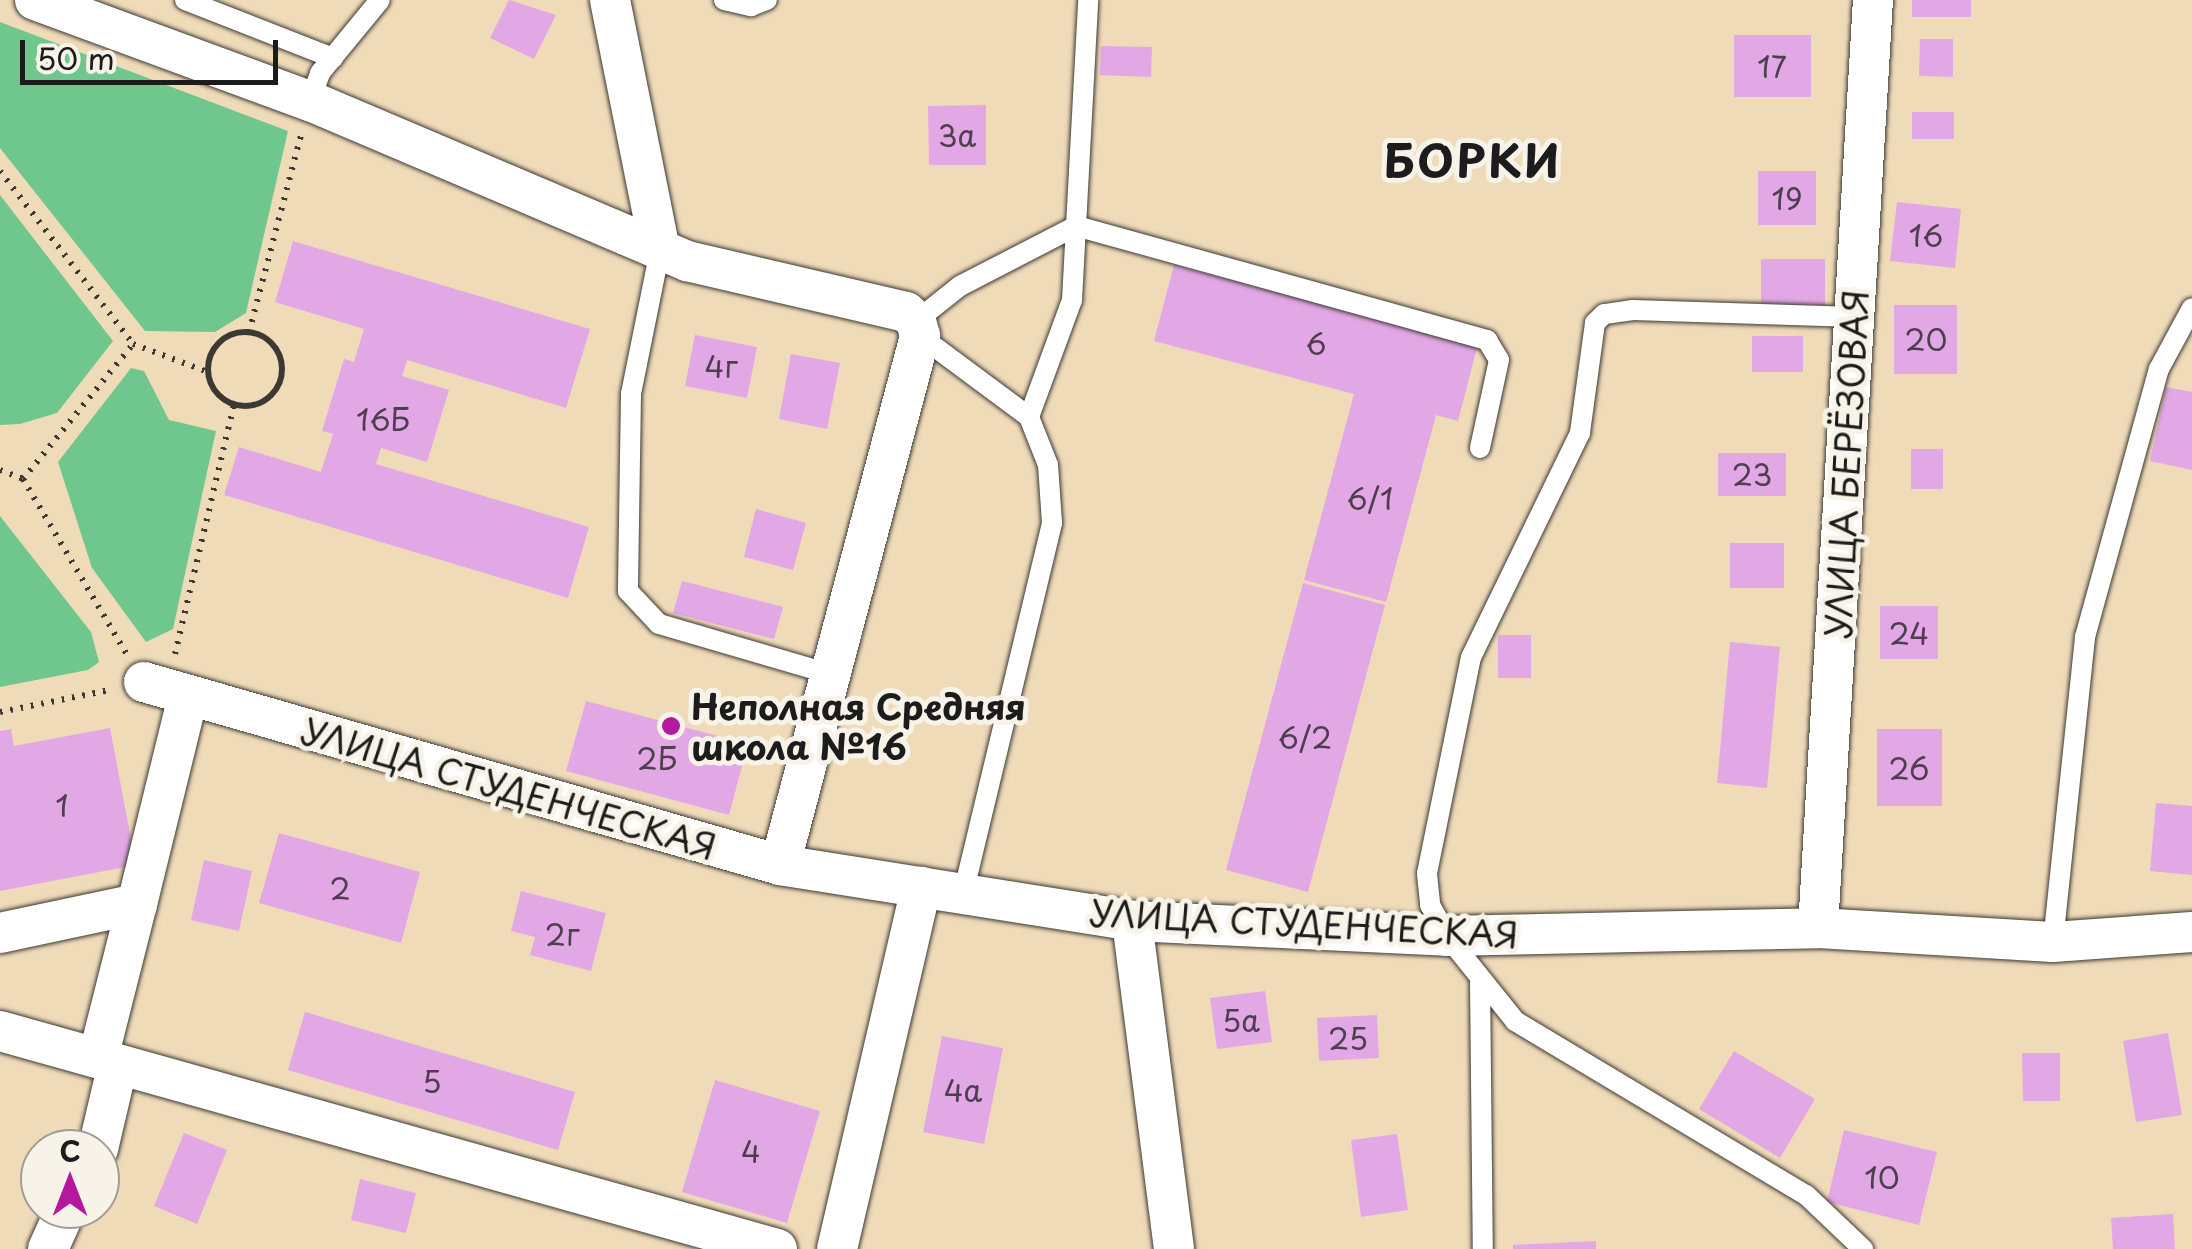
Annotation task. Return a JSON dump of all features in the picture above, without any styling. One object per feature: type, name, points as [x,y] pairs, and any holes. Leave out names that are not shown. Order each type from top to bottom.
[{"type":"street","points":[[35,0],[310,101],[660,250],[906,312],[918,328],[780,865]]},
{"type":"street","points":[[610,0],[660,250]]},
{"type":"street","name":"УЛИЦА БЕРЁЗОВАЯ","points":[[1818,928],[1873,0]]},
{"type":"street","points":[[100,1129],[108,1061],[137,904],[166,689]]},
{"type":"street","name":"УЛИЦА СТУДЕНЧЕСКАЯ","points":[[166,689],[780,865],[1132,921],[1447,936],[1818,928],[2053,942],[2192,932]]},
{"type":"street","points":[[837,1249],[922,887]]},
{"type":"street","points":[[0,933],[137,904]]},
{"type":"street","points":[[1132,921],[1174,1249]]},
{"type":"street","points":[[0,1030],[777,1249]]},
{"type":"lane","points":[[186,0],[333,58]]},
{"type":"lane","points":[[310,101],[333,58],[380,0]]},
{"type":"lane","points":[[724,0],[750,6],[768,0]]},
{"type":"lane","points":[[1029,417],[1072,300],[1088,0]]},
{"type":"lane","points":[[963,894],[1052,523],[1048,465],[1029,417],[918,328],[960,286],[1076,226],[1487,340],[1499,360],[1480,448]]},
{"type":"lane","points":[[660,250],[631,394],[628,591],[660,624],[830,674]]},
{"type":"lane","points":[[2053,942],[2086,637],[2159,369],[2192,308]]},
{"type":"lane","points":[[1856,317],[1633,310],[1604,314],[1595,323],[1580,433],[1471,657],[1427,874],[1430,905],[1447,936],[1480,982],[1550,1048],[1673,1110],[1789,1185],[1863,1249]]},
{"type":"lane","points":[[1480,982],[1483,1249]]},
{"type":"path","points":[[249,332],[310,101]]},
{"type":"path","points":[[0,171],[133,344],[208,372]]},
{"type":"path","points":[[249,332],[269,341],[282,371],[266,399],[234,404],[216,392],[208,372],[218,342],[249,332]]},
{"type":"path","points":[[23,479],[133,344]]},
{"type":"path","points":[[166,689],[234,404]]},
{"type":"path","points":[[0,470],[23,479],[166,689]]},
{"type":"path","points":[[0,712],[166,689]]},
{"type":"green space","points":[[0,22],[288,131],[246,313],[215,332],[145,331],[0,148]]},
{"type":"green space","points":[[0,195],[113,341],[57,413],[20,424],[0,425]]},
{"type":"green space","points":[[131,368],[144,371],[169,420],[216,431],[173,629],[146,642],[92,568],[58,462]]},
{"type":"green space","points":[[0,516],[91,632],[99,662],[88,670],[0,687]]},
{"type":"building","points":[[509,0],[556,15],[534,59],[490,38]]},
{"type":"building","points":[[1912,0],[1971,0],[1971,17],[1912,17]]},
{"type":"building","points":[[1734,35],[1811,35],[1811,97],[1734,97]]},
{"type":"building","points":[[1920,39],[1953,39],[1953,77],[1919,76]]},
{"type":"building","points":[[1101,46],[1152,47],[1151,77],[1100,75]]},
{"type":"building","points":[[986,105],[986,165],[929,165],[928,106]]},
{"type":"building","points":[[1912,112],[1954,112],[1954,139],[1912,139]]},
{"type":"building","points":[[1758,171],[1816,171],[1816,225],[1758,225]]},
{"type":"building","points":[[1897,202],[1961,209],[1955,268],[1890,261]]},
{"type":"building","points":[[293,241],[590,329],[566,408],[407,360],[402,376],[449,390],[427,462],[381,448],[376,464],[589,527],[568,598],[224,495],[239,447],[321,472],[333,434],[322,431],[344,359],[354,362],[364,329],[275,302]]},
{"type":"building","points":[[1761,259],[1825,259],[1825,305],[1761,305]]},
{"type":"building","points":[[1174,265],[1478,344],[1458,421],[1436,415],[1386,602],[1304,580],[1354,394],[1154,341]]},
{"type":"building","points":[[1894,305],[1957,305],[1957,374],[1894,374]]},
{"type":"building","points":[[695,335],[757,347],[747,398],[685,386]]},
{"type":"building","points":[[1752,336],[1803,336],[1803,372],[1752,372]]},
{"type":"building","points":[[791,354],[840,363],[827,429],[779,419]]},
{"type":"building","points":[[2166,387],[2192,392],[2192,470],[2150,461]]},
{"type":"building","points":[[1911,449],[1943,449],[1943,489],[1911,489]]},
{"type":"building","points":[[1718,453],[1786,453],[1786,496],[1718,496]]},
{"type":"building","points":[[756,509],[806,523],[793,570],[744,557]]},
{"type":"building","points":[[1730,543],[1784,543],[1784,588],[1730,588]]},
{"type":"building","points":[[682,581],[783,607],[774,639],[673,613]]},
{"type":"building","points":[[1303,583],[1385,605],[1308,892],[1226,870]]},
{"type":"building","points":[[1880,606],[1938,606],[1938,659],[1880,659]]},
{"type":"building","points":[[1498,635],[1531,635],[1531,678],[1498,678]]},
{"type":"building","points":[[1730,642],[1780,647],[1767,788],[1717,783]]},
{"type":"building","points":[[586,701],[748,744],[729,815],[566,771]]},
{"type":"building","points":[[110,728],[136,865],[0,891],[0,731],[11,729],[14,746]]},
{"type":"building","points":[[1877,729],[1942,729],[1942,806],[1877,806]]},
{"type":"building","points":[[2156,803],[2192,806],[2192,875],[2150,871]]},
{"type":"building","points":[[279,833],[420,872],[401,943],[259,903]]},
{"type":"building","points":[[204,860],[252,871],[239,931],[191,920]]},
{"type":"building","points":[[521,891],[606,913],[591,971],[530,955],[535,937],[511,931]]},
{"type":"building","points":[[1265,991],[1272,1042],[1217,1049],[1210,998]]},
{"type":"building","points":[[305,1012],[575,1092],[558,1150],[288,1070]]},
{"type":"building","points":[[1377,1015],[1379,1058],[1319,1061],[1317,1018]]},
{"type":"building","points":[[2168,1033],[2182,1115],[2136,1122],[2123,1041]]},
{"type":"building","points":[[942,1036],[1003,1048],[984,1144],[923,1132]]},
{"type":"building","points":[[1734,1051],[1815,1099],[1780,1158],[1699,1109]]},
{"type":"building","points":[[2022,1053],[2060,1053],[2060,1101],[2023,1101]]},
{"type":"building","points":[[715,1080],[820,1111],[787,1223],[682,1192]]},
{"type":"building","points":[[1844,1130],[1937,1152],[1919,1225],[1827,1202]]},
{"type":"building","points":[[184,1133],[227,1150],[197,1224],[154,1206]]},
{"type":"building","points":[[1397,1134],[1408,1210],[1361,1217],[1351,1140]]},
{"type":"building","points":[[360,1179],[416,1193],[406,1233],[351,1220]]},
{"type":"building","points":[[2173,1214],[2175,1249],[2113,1249],[2111,1218]]},
{"type":"building","points":[[1596,1241],[1596,1249],[1513,1249],[1513,1245]]},
{"type":"place","name":"Неполная Средняя школа №16","points":[[671,726]]},
{"type":"district","name":"БОРКИ","points":[[1473,160]]}]
